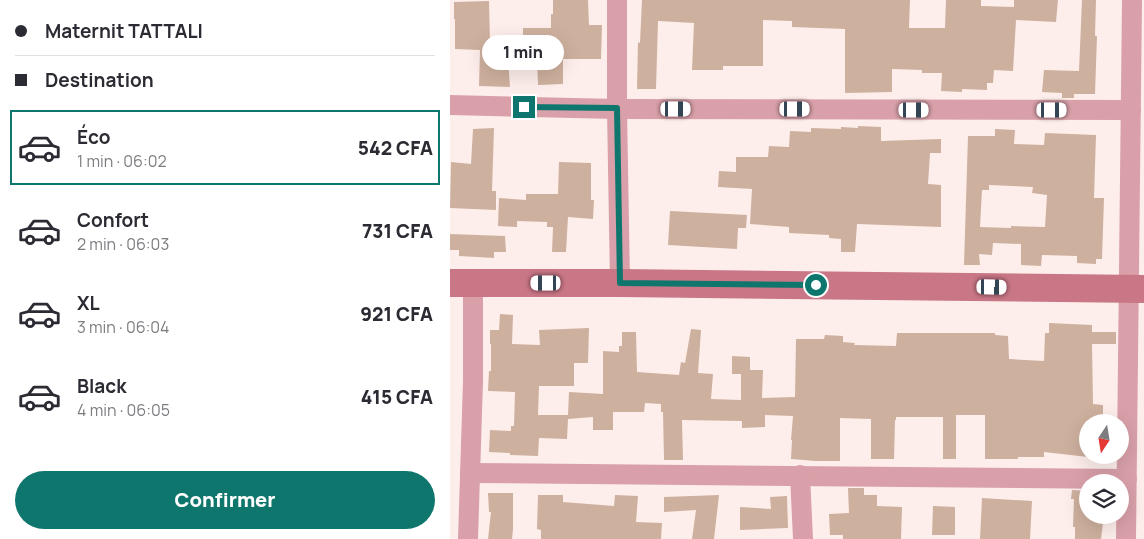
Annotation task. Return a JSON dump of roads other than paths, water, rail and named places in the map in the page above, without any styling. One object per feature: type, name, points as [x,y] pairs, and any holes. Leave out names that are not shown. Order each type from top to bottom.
[{"type":"street","points":[[617,0],[620,283]]},
{"type":"street","points":[[1127,474],[1137,289],[1131,110],[1138,26],[1132,0]]},
{"type":"street","points":[[450,105],[617,108],[1131,110]]},
{"type":"street","points":[[468,539],[473,381],[461,283],[1137,289]]},
{"type":"street","points":[[470,472],[1079,478]]},
{"type":"street","points":[[800,475],[802,539]]},
{"type":"street","points":[[1126,524],[1126,539]]}]
